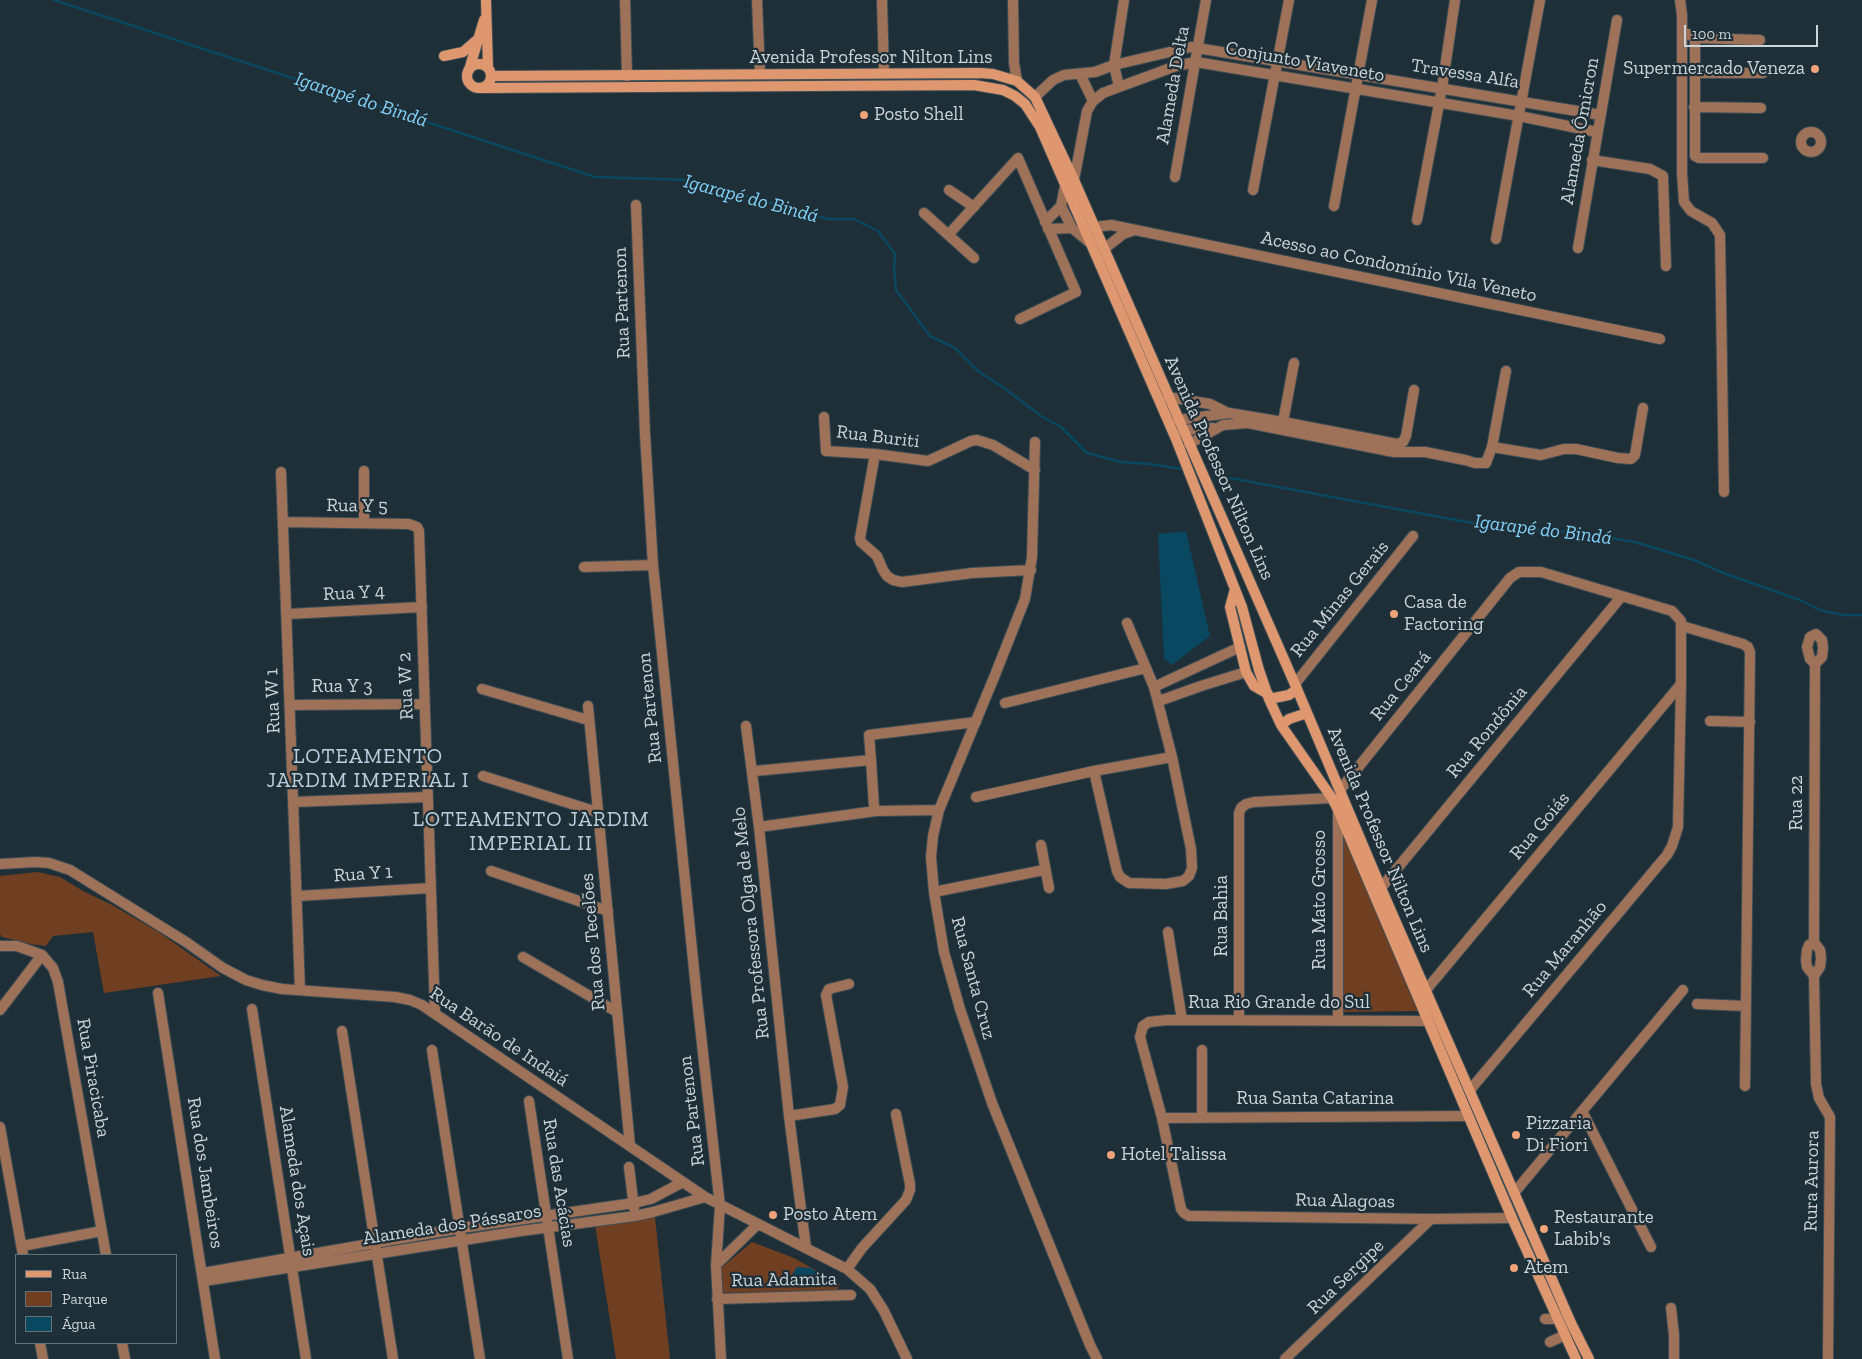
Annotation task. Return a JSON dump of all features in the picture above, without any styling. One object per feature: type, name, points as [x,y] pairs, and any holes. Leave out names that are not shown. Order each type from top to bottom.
[{"type":"main road","points":[[486,0],[490,82],[483,88],[474,87],[468,78],[486,12]]},
{"type":"main road","points":[[444,56],[463,52],[478,38]]},
{"type":"main road","points":[[469,70],[480,65],[490,72]]},
{"type":"main road","name":"Avenida Professor Nilton Lins","points":[[490,72],[627,76],[980,73],[993,74],[1017,81],[1035,97],[1095,227],[1204,480],[1296,686],[1381,888],[1571,1323],[1590,1359]]},
{"type":"main road","name":"Avenida Professor Nilton Lins","points":[[483,88],[928,84],[988,86],[1003,90],[1025,104],[1040,127],[1192,480],[1242,607],[1268,697],[1281,725],[1332,798],[1338,810],[1512,1218],[1576,1359]]},
{"type":"main road","points":[[1235,589],[1230,608],[1246,672],[1254,686],[1268,697],[1289,695],[1296,686]]},
{"type":"main road","points":[[1281,725],[1289,719],[1307,712]]},
{"type":"street","points":[[625,0],[627,76]]},
{"type":"street","points":[[757,0],[760,74]]},
{"type":"street","points":[[882,0],[884,73]]},
{"type":"street","points":[[1013,0],[1014,63],[1017,81]]},
{"type":"street","points":[[1120,86],[1114,65],[1124,0]]},
{"type":"street","name":"Alameda Delta","points":[[1174,177],[1206,0]]},
{"type":"street","points":[[1253,190],[1289,0]]},
{"type":"street","points":[[1334,206],[1372,0]]},
{"type":"street","points":[[1417,220],[1442,88],[1455,0]]},
{"type":"street","points":[[1496,239],[1540,0]]},
{"type":"street","points":[[1680,0],[1684,202],[1688,208],[1712,223],[1720,235],[1724,492]]},
{"type":"street","name":"Alameda Ômicron","points":[[1578,248],[1617,20]]},
{"type":"street","points":[[1682,32],[1695,38],[1760,40]]},
{"type":"street","points":[[1695,38],[1694,107],[1696,156],[1700,158],[1763,158]]},
{"type":"street","name":"Travessa Alfa","points":[[1035,97],[1053,80],[1064,75],[1095,72],[1114,65],[1184,48],[1198,48],[1601,115]]},
{"type":"street","points":[[1145,58],[1152,75]]},
{"type":"street","name":"Conjunto Viaveneto","points":[[1093,101],[1103,93],[1120,86],[1176,66],[1196,62],[1519,116],[1598,132]]},
{"type":"street","points":[[1695,73],[1763,73]]},
{"type":"street","points":[[1074,180],[1087,111],[1093,101],[1080,74]]},
{"type":"street","points":[[1694,107],[1761,108]]},
{"type":"street","points":[[950,234],[1018,158],[1076,292],[1020,319]]},
{"type":"street","points":[[1592,160],[1650,169],[1663,176],[1666,266]]},
{"type":"street","points":[[1047,225],[1062,206],[1065,186]]},
{"type":"street","points":[[949,190],[974,207]]},
{"type":"street","name":"Rua Partenon","points":[[636,205],[645,434],[653,565],[696,999],[720,1206],[716,1266],[721,1359]]},
{"type":"street","points":[[1062,206],[1072,228],[1089,242]]},
{"type":"street","points":[[924,213],[950,234],[974,258]]},
{"type":"street","points":[[1047,225],[1072,228]]},
{"type":"street","name":"Acesso ao Condomínio Vila Veneto","points":[[1095,227],[1111,225],[1132,231],[1660,339]]},
{"type":"street","points":[[1104,249],[1123,234],[1132,231]]},
{"type":"street","points":[[1283,422],[1294,363]]},
{"type":"street","points":[[1189,444],[1216,428],[1235,423],[1263,425],[1394,452],[1425,452],[1475,463],[1486,463],[1492,447],[1506,372]]},
{"type":"street","points":[[1168,397],[1210,404],[1229,413],[1397,444],[1403,442],[1406,436],[1414,390]]},
{"type":"street","points":[[1492,447],[1541,455],[1564,449],[1576,449],[1632,459],[1635,455],[1643,408]]},
{"type":"street","points":[[1180,425],[1229,413]]},
{"type":"street","name":"Rua Buriti","points":[[824,417],[826,451],[875,454],[928,461],[977,440],[993,445],[1035,470]]},
{"type":"street","points":[[1180,425],[1216,428]]},
{"type":"street","name":"Rua Santa Cruz","points":[[1035,442],[1031,570],[1025,598],[939,810],[933,836],[931,857],[934,892],[944,952],[960,1010],[992,1103],[1097,1359]]},
{"type":"street","points":[[875,454],[860,538],[861,542],[877,556],[882,570],[887,576],[902,582],[972,573],[1031,570]]},
{"type":"street","points":[[364,471],[364,523]]},
{"type":"street","name":"Rua W 1","points":[[281,472],[288,614],[300,990]]},
{"type":"street","name":"Rua Y 5","points":[[283,522],[414,525],[417,527],[420,539]]},
{"type":"street","name":"Rua Minas Gerais","points":[[1296,686],[1413,536]]},
{"type":"street","name":"Rua W 2","points":[[420,539],[435,1012]]},
{"type":"street","points":[[584,568],[653,565]]},
{"type":"street","name":"Rua Ceará","points":[[1340,790],[1510,578],[1519,572],[1540,572],[1621,597]]},
{"type":"street","points":[[1621,597],[1672,611],[1677,615],[1682,626],[1681,684]]},
{"type":"street","name":"Rua Rondônia","points":[[1381,888],[1621,597]]},
{"type":"street","name":"Rua Y 4","points":[[288,614],[422,607]]},
{"type":"street","points":[[1094,771],[1117,871],[1123,881],[1129,883],[1166,884],[1183,881],[1189,876],[1192,868],[1191,849],[1159,701],[1127,623]]},
{"type":"street","points":[[1682,626],[1748,647],[1750,652],[1746,1086]]},
{"type":"street","points":[[1154,687],[1240,647]]},
{"type":"street","points":[[1201,686],[1202,676],[1210,662]]},
{"type":"street","name":"Rua 22","points":[[1814,942],[1807,950],[1806,960],[1810,972],[1814,976],[1820,967],[1821,958],[1820,950],[1814,942],[1815,664]]},
{"type":"street","points":[[1005,703],[1146,668]]},
{"type":"street","points":[[1159,701],[1246,672]]},
{"type":"street","name":"Rua Maranhão","points":[[1470,1090],[1667,855],[1678,827],[1681,684]]},
{"type":"street","name":"Rua Goiás","points":[[1426,990],[1681,684]]},
{"type":"street","points":[[482,689],[588,720]]},
{"type":"street","name":"Rua Y 3","points":[[291,705],[424,704]]},
{"type":"street","name":"Rua dos Tecelões","points":[[588,706],[630,1146]]},
{"type":"street","points":[[1710,721],[1750,722]]},
{"type":"street","points":[[874,806],[869,736],[976,722]]},
{"type":"street","name":"Rua Professora Olga de Melo","points":[[746,726],[759,827],[789,1116],[806,1248]]},
{"type":"street","points":[[976,797],[1094,771],[1172,757]]},
{"type":"street","points":[[755,772],[871,760]]},
{"type":"street","points":[[483,776],[597,812]]},
{"type":"street","points":[[294,802],[428,797]]},
{"type":"street","name":"Rua Bahia","points":[[1239,1020],[1239,813],[1246,804],[1332,798]]},
{"type":"street","points":[[759,827],[876,811],[939,810]]},
{"type":"street","name":"Rua Mato Grosso","points":[[1338,810],[1338,1021]]},
{"type":"street","points":[[1041,845],[1044,870],[1049,888]]},
{"type":"street","name":"Rua Barão de Indaiá","points":[[0,864],[48,863],[70,870],[186,942],[223,968],[246,980],[262,985],[300,990],[395,997],[410,1000],[435,1012],[705,1197],[847,1269],[870,1288],[884,1311],[907,1359]]},
{"type":"street","points":[[934,892],[1044,870]]},
{"type":"street","points":[[491,872],[608,911]]},
{"type":"street","name":"Rua Y 1","points":[[298,896],[430,888]]},
{"type":"street","points":[[1168,932],[1182,1020]]},
{"type":"street","points":[[0,946],[17,946],[33,950],[42,955],[0,1010]]},
{"type":"street","name":"Rua Piracicaba","points":[[42,955],[53,968],[58,982],[106,1254]]},
{"type":"street","points":[[523,957],[617,1012]]},
{"type":"street","name":"Rura Aurora","points":[[1814,976],[1816,1084],[1819,1098],[1830,1117],[1828,1359]]},
{"type":"street","points":[[789,1116],[835,1108],[840,1105],[843,1087],[827,991],[831,988],[849,984]]},
{"type":"street","points":[[1514,1193],[1683,990]]},
{"type":"street","name":"Rua dos Jambeiros","points":[[158,993],[204,1277],[215,1359]]},
{"type":"street","points":[[1698,1004],[1746,1006]]},
{"type":"street","name":"Alameda dos Açais","points":[[252,1009],[306,1359]]},
{"type":"street","name":"Rua Rio Grande do Sul","points":[[1162,1118],[1140,1037],[1143,1026],[1149,1022],[1182,1020],[1428,1020]]},
{"type":"street","points":[[342,1031],[392,1359]]},
{"type":"street","points":[[432,1050],[480,1359]]},
{"type":"street","points":[[1202,1050],[1202,1118]]},
{"type":"street","name":"Rua das Acácias","points":[[529,1101],[568,1359]]},
{"type":"street","points":[[1582,1111],[1651,1247]]},
{"type":"street","points":[[847,1269],[862,1248],[906,1200],[910,1190],[896,1114]]},
{"type":"street","name":"Rua Santa Catarina","points":[[1162,1118],[1468,1116]]},
{"type":"street","name":"Rua Alagoas","points":[[1162,1118],[1181,1209],[1189,1216],[1432,1220],[1512,1218]]},
{"type":"street","points":[[0,1128],[23,1251],[102,1231]]},
{"type":"street","points":[[629,1167],[635,1216]]},
{"type":"street","name":"Alameda dos Pássaros","points":[[204,1277],[292,1262],[375,1243],[461,1228],[634,1203],[651,1199],[683,1182]]},
{"type":"street","name":"Alameda dos Pássaros","points":[[292,1262],[377,1254],[635,1216],[705,1197]]},
{"type":"street","name":"Rua Sergipe","points":[[1285,1359],[1432,1220]]},
{"type":"street","points":[[716,1266],[757,1225]]},
{"type":"street","name":"Rua Adamita","points":[[717,1299],[851,1296]]},
{"type":"street","points":[[1671,1308],[1674,1359]]},
{"type":"street","points":[[1544,1319],[1558,1319]]},
{"type":"street","points":[[1550,1342],[1565,1335]]},
{"type":"street","points":[[40,1344],[43,1359]]},
{"type":"street","points":[[122,1344],[125,1359]]},
{"type":"green space","points":[[1339,815],[1422,1011],[1343,1012]]},
{"type":"green space","points":[[37,872],[60,877],[112,905],[157,931],[221,976],[104,993],[93,932],[53,936],[46,946],[2,937],[0,934],[0,876]]},
{"type":"green space","points":[[655,1217],[670,1359],[616,1359],[595,1225]]},
{"type":"green space","points":[[752,1242],[794,1258],[840,1284],[837,1290],[722,1293],[720,1269]]},
{"type":"water","points":[[1186,531],[1210,636],[1172,665],[1164,659],[1158,534]]},
{"type":"water","points":[[797,1267],[811,1268],[831,1284],[823,1285],[806,1279],[795,1281],[789,1279]]},
{"type":"waterway","name":"Igarapé do Bindá","points":[[54,0],[595,177],[688,180],[828,219],[854,219],[878,231],[895,254],[896,290],[930,336],[955,348],[979,372],[1041,416],[1061,427],[1087,453],[1121,462],[1182,469]]},
{"type":"waterway","name":"Igarapé do Bindá","points":[[1214,475],[1499,528],[1575,532],[1635,542],[1694,560],[1726,574],[1800,600],[1820,610],[1843,615],[1862,615]]},
{"type":"place","name":"Supermercado Veneza","points":[[1815,69]]},
{"type":"place","name":"Posto Shell","points":[[864,115]]},
{"type":"place","name":"Casa de Factoring","points":[[1394,614]]},
{"type":"place","name":"Pizzaria Di Fiori","points":[[1516,1135]]},
{"type":"place","name":"Hotel Talissa","points":[[1111,1155]]},
{"type":"place","name":"Posto Atem","points":[[773,1215]]},
{"type":"place","name":"Restaurante Labib's","points":[[1544,1229]]},
{"type":"place","name":"Atem","points":[[1514,1268]]},
{"type":"district","name":"LOTEAMENTO JARDIM IMPERIAL I","points":[[368,769]]},
{"type":"district","name":"LOTEAMENTO JARDIM IMPERIAL II","points":[[531,832]]}]
